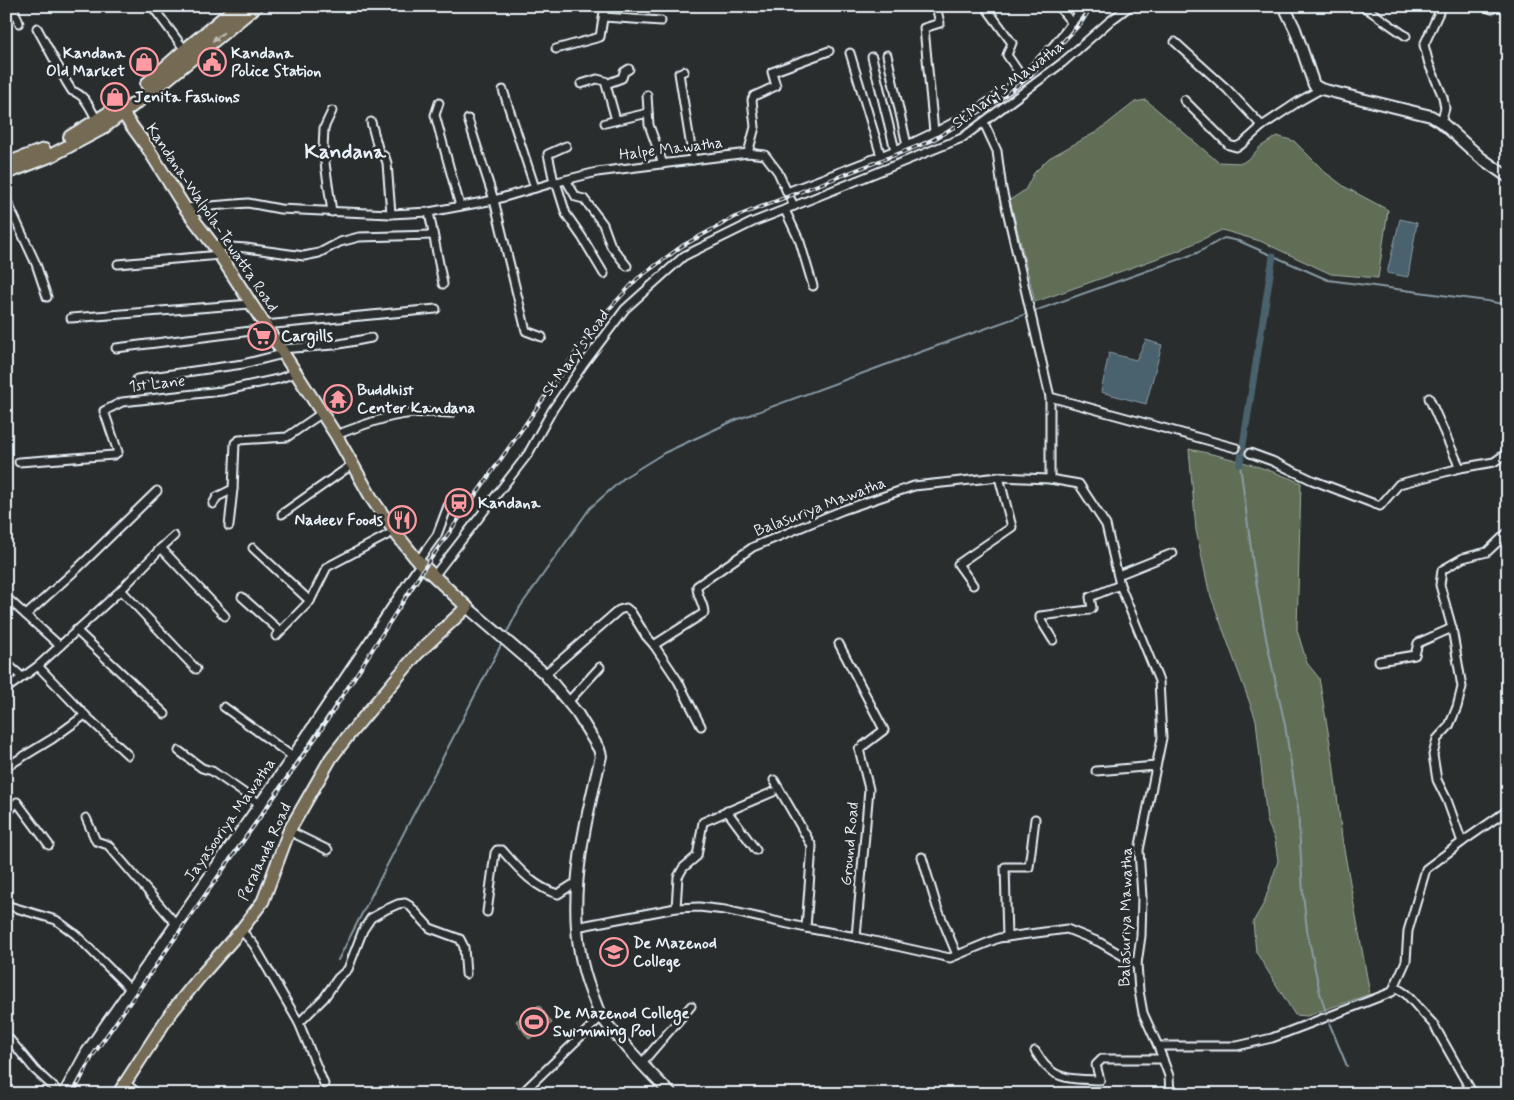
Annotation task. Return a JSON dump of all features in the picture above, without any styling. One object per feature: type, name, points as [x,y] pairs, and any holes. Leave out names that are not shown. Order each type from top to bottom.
[{"type":"highway","points":[[7,167],[66,148],[101,129],[184,50],[238,6]]},
{"type":"highway","points":[[7,167],[48,148],[97,120],[120,110],[256,6]]},
{"type":"main road","name":"Kandana-Walpola-Tewatta Road","points":[[120,110],[147,147],[185,208],[217,251],[322,413],[372,499],[420,563],[467,607]]},
{"type":"main road","name":"Peralanda Road","points":[[118,1094],[170,1014],[263,901],[289,831],[331,758],[417,654],[467,607]]},
{"type":"street","points":[[13,6],[20,23]]},
{"type":"street","points":[[152,6],[184,50]]},
{"type":"street","points":[[556,49],[600,37],[605,6]]},
{"type":"street","points":[[934,132],[924,28],[940,23],[936,6]]},
{"type":"street","points":[[985,6],[1012,43],[1007,55],[1022,77]]},
{"type":"street","points":[[1058,6],[1072,23]]},
{"type":"street","points":[[794,206],[787,192],[907,145],[961,119],[1002,94],[1046,53],[1084,6]]},
{"type":"street","name":"St.Mary's Mawatha","points":[[794,206],[962,138],[1062,63],[1130,6]]},
{"type":"street","points":[[1284,6],[1295,29],[1314,85],[1322,89],[1431,116],[1441,122],[1481,158],[1508,177]]},
{"type":"street","points":[[1363,6],[1406,36]]},
{"type":"street","points":[[1441,122],[1444,108],[1443,97],[1429,64],[1424,45],[1442,6]]},
{"type":"street","points":[[604,17],[661,21]]},
{"type":"street","points":[[37,28],[72,92],[79,93],[86,100],[97,120]]},
{"type":"street","points":[[1175,42],[1227,89],[1262,126]]},
{"type":"street","points":[[748,153],[755,127],[752,100],[754,96],[776,86],[772,72],[829,51]]},
{"type":"street","points":[[850,52],[881,156]]},
{"type":"street","points":[[887,55],[907,145]]},
{"type":"street","points":[[872,57],[895,150]]},
{"type":"street","points":[[606,84],[622,78],[624,72],[629,69]]},
{"type":"street","points":[[684,71],[679,73],[693,160]]},
{"type":"street","points":[[581,84],[597,79],[605,81],[616,120]]},
{"type":"street","points":[[1184,100],[1229,145],[1236,147],[1262,126],[1298,102],[1322,89]]},
{"type":"street","points":[[503,90],[535,188]]},
{"type":"street","points":[[647,95],[649,125],[663,164]]},
{"type":"street","points":[[439,103],[435,115],[460,206]]},
{"type":"street","points":[[332,110],[324,128],[323,149],[332,212]]},
{"type":"street","points":[[605,123],[648,113]]},
{"type":"street","points":[[468,119],[494,200],[526,331],[542,337]]},
{"type":"street","points":[[371,122],[379,152],[385,157],[387,163],[391,214]]},
{"type":"street","points":[[984,123],[997,151],[1002,190],[1050,397],[1050,479]]},
{"type":"street","points":[[566,146],[548,154],[555,182],[566,214],[604,274]]},
{"type":"street","name":"Halpe Mawatha","points":[[185,208],[248,203],[280,209],[332,212],[391,214],[429,212],[494,200],[597,172],[748,153],[765,155],[778,172],[787,192]]},
{"type":"street","points":[[566,180],[576,197],[584,198],[590,205],[603,224],[611,246],[627,266]]},
{"type":"street","points":[[6,199],[36,264],[47,297]]},
{"type":"street","name":"St Mary's Road","points":[[434,576],[528,454],[553,409],[582,365],[625,309],[684,256],[753,222],[794,206]]},
{"type":"street","points":[[786,210],[800,242],[813,286]]},
{"type":"street","points":[[429,212],[443,284]]},
{"type":"street","points":[[118,264],[246,248],[304,256],[320,253],[340,242],[359,237],[433,234]]},
{"type":"street","points":[[71,318],[250,304]]},
{"type":"street","points":[[116,348],[265,327],[436,309]]},
{"type":"street","points":[[137,379],[243,364],[281,352],[371,338]]},
{"type":"street","name":"1st Lane","points":[[20,462],[114,455],[118,452],[117,446],[104,411],[122,402],[222,391],[278,379],[295,373]]},
{"type":"street","points":[[1050,397],[1236,448]]},
{"type":"street","points":[[1429,398],[1460,468]]},
{"type":"street","points":[[336,436],[372,421],[403,413],[426,411],[451,413]]},
{"type":"street","points":[[230,526],[235,443],[239,440],[287,437],[322,413]]},
{"type":"street","points":[[1250,453],[1312,480],[1380,506],[1399,484],[1460,468],[1494,462],[1508,452]]},
{"type":"street","points":[[282,514],[353,464]]},
{"type":"street","points":[[974,585],[958,564],[1012,527],[999,477]]},
{"type":"street","name":"Balasuriya Mawatha","points":[[654,645],[704,613],[697,586],[753,548],[843,510],[914,486],[999,477],[1050,479],[1079,484],[1106,525],[1120,584],[1159,680],[1162,738],[1139,850],[1142,897],[1141,936],[1137,964],[1143,1013],[1169,1076],[1170,1094]]},
{"type":"street","points":[[26,615],[78,568],[157,490]]},
{"type":"street","points":[[213,504],[217,497],[233,490]]},
{"type":"street","points":[[420,563],[437,536],[448,506]]},
{"type":"street","points":[[242,597],[278,634],[310,601],[327,567],[395,531]]},
{"type":"street","points":[[1462,842],[1447,800],[1437,780],[1432,755],[1437,739],[1449,726],[1462,688],[1452,628],[1440,585],[1442,570],[1462,558],[1487,552],[1508,532]]},
{"type":"street","points":[[6,689],[38,666],[57,649],[121,590],[174,536]]},
{"type":"street","points":[[161,548],[225,616]]},
{"type":"street","points":[[253,548],[310,601]]},
{"type":"street","points":[[1118,575],[1173,553]]},
{"type":"street","name":"Jayasooriya Mawatha","points":[[62,1094],[87,1052],[293,757],[420,563]]},
{"type":"street","points":[[1053,640],[1040,616],[1089,610],[1092,608],[1090,597],[1120,584]]},
{"type":"street","points":[[121,590],[196,669]]},
{"type":"street","points":[[6,596],[57,649]]},
{"type":"street","points":[[467,607],[545,674],[568,702],[596,744],[601,756],[589,807],[577,884],[576,927],[580,957],[586,979],[601,1017],[671,1094]]},
{"type":"street","points":[[545,674],[620,610],[626,608],[631,612],[678,681],[700,726]]},
{"type":"street","points":[[1379,662],[1415,655],[1418,643],[1452,628]]},
{"type":"street","points":[[76,630],[165,714]]},
{"type":"street","name":"Ground Road","points":[[839,644],[884,730],[859,749],[869,789],[856,937]]},
{"type":"street","points":[[6,663],[22,677]]},
{"type":"street","points":[[38,666],[85,715],[128,755]]},
{"type":"street","points":[[568,702],[600,667]]},
{"type":"street","points":[[224,707],[293,757]]},
{"type":"street","points":[[6,767],[52,739],[85,715]]},
{"type":"street","points":[[180,751],[202,768],[212,771],[260,804]]},
{"type":"street","points":[[1096,771],[1156,766]]},
{"type":"street","points":[[774,780],[812,846],[806,928]]},
{"type":"street","points":[[676,908],[678,877],[683,868],[697,856],[703,822],[773,792]]},
{"type":"street","points":[[6,814],[16,802],[48,845]]},
{"type":"street","points":[[728,810],[756,850]]},
{"type":"street","points":[[1158,1046],[1237,1046],[1272,1038],[1392,992],[1406,961],[1408,931],[1426,869],[1508,810]]},
{"type":"street","points":[[86,818],[96,841],[108,845],[176,924]]},
{"type":"street","points":[[1007,937],[1006,867],[1029,867],[1035,819]]},
{"type":"street","points":[[289,831],[328,850]]},
{"type":"street","points":[[487,912],[497,850],[502,850],[523,874],[551,893],[558,894],[577,884]]},
{"type":"street","points":[[922,857],[937,907],[957,955]]},
{"type":"street","points":[[299,1023],[324,998],[338,978],[348,969],[363,930],[371,918],[398,904],[405,903],[410,906],[430,928],[460,939],[464,947],[466,974]]},
{"type":"street","points":[[6,905],[56,920],[75,934],[130,990]]},
{"type":"street","points":[[576,927],[676,908],[699,907],[725,910],[950,958],[998,938],[1067,929],[1099,942],[1137,964]]},
{"type":"street","points":[[241,930],[254,945],[299,1023],[324,1084]]},
{"type":"street","points":[[1395,987],[1406,994],[1434,1025],[1473,1094]]},
{"type":"street","points":[[642,1064],[691,1006]]},
{"type":"street","points":[[521,1094],[601,1017]]},
{"type":"street","points":[[6,1035],[35,1070],[62,1094]]},
{"type":"street","points":[[1035,1051],[1048,1069],[1073,1079],[1100,1080],[1096,1065],[1102,1059],[1163,1059]]},
{"type":"street","points":[[125,1083],[139,1094]]},
{"type":"green space","points":[[1146,100],[1218,162],[1242,163],[1260,147],[1277,136],[1294,141],[1326,173],[1345,187],[1388,210],[1378,278],[1331,274],[1260,241],[1222,230],[1178,251],[1035,302],[1010,200],[1025,190],[1034,173],[1049,158],[1098,131],[1135,102]]},
{"type":"green space","points":[[1189,449],[1246,463],[1301,483],[1297,630],[1307,663],[1319,678],[1333,761],[1342,838],[1370,994],[1307,1016],[1295,1015],[1256,952],[1253,922],[1264,903],[1278,861],[1275,840],[1267,821],[1256,720],[1209,591],[1196,530]]},
{"type":"green space","name":"De Mazenod College Swimming Pool","points":[[539,1005],[552,1023],[529,1039],[516,1021]]},
{"type":"water","points":[[1400,219],[1417,223],[1408,277],[1387,273]]},
{"type":"water","points":[[1146,340],[1162,345],[1146,404],[1101,392],[1109,353],[1136,360]]},
{"type":"waterway","points":[[505,636],[520,607],[590,508],[625,477],[664,453],[733,421],[1197,253],[1224,238],[1239,241],[1328,280],[1508,305]]},
{"type":"waterway","points":[[1240,464],[1273,256]]},
{"type":"waterway","points":[[1240,464],[1253,564],[1266,638],[1285,725],[1298,809],[1307,930],[1320,993],[1330,1025],[1347,1066]]},
{"type":"waterway","points":[[338,960],[502,643]]},
{"type":"tunnel","points":[[1236,448],[1250,453]]},
{"type":"railway","points":[[73,1094],[93,1055],[319,733],[425,567],[598,321],[637,279],[682,246],[735,217],[931,141],[1004,96],[1030,76],[1081,23],[1092,6]]},
{"type":"place","name":"Kandana Old Market","points":[[144,62]]},
{"type":"place","name":"Kandana Police Station","points":[[212,62]]},
{"type":"place","name":"Jenita Fashions","points":[[115,97]]},
{"type":"place","name":"Cargills","points":[[262,336]]},
{"type":"place","name":"Buddhist Center Kandana","points":[[338,399]]},
{"type":"place","name":"Kandana","points":[[459,503]]},
{"type":"place","name":"Nadeev Foods","points":[[402,520]]},
{"type":"place","name":"De Mazenod College","points":[[614,952]]},
{"type":"place","name":"De Mazenod College Swimming Pool","points":[[534,1022]]},
{"type":"district","name":"Kandana","points":[[345,152]]}]
